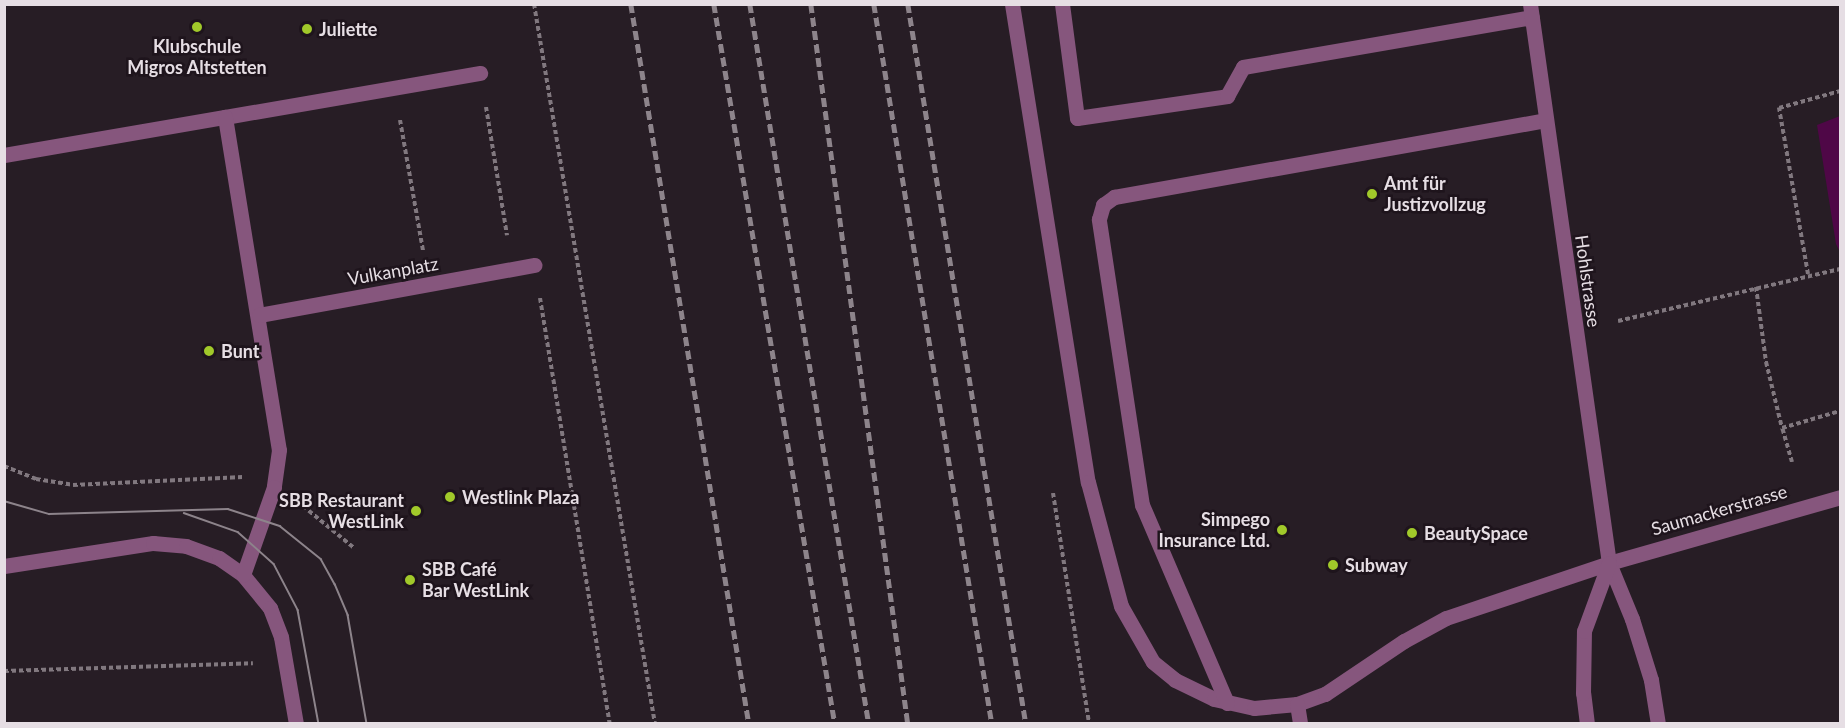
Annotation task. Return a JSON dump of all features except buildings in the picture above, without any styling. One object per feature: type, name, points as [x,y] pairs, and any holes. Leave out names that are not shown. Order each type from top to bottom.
[{"type":"street","name":"Saumackerstrasse","points":[[1011,4],[1088,482],[1130,627],[1147,655],[1175,680],[1227,703],[1266,709],[1296,704],[1325,694],[1404,641],[1446,618],[1609,563],[1840,497]]},
{"type":"street","points":[[1062,4],[1077,118],[1227,96],[1243,67],[1531,11]]},
{"type":"street","name":"Hohlstrasse","points":[[1531,11],[1609,563],[1648,670],[1658,723]]},
{"type":"street","points":[[4,155],[480,73]]},
{"type":"street","points":[[225,117],[278,429],[274,487],[243,575]]},
{"type":"street","points":[[1227,703],[1142,505],[1099,219],[1103,205],[1114,197],[1545,120]]},
{"type":"street","name":"Vulkanplatz","points":[[259,315],[535,265]]},
{"type":"street","points":[[4,566],[135,544],[171,543],[203,550],[243,575],[263,597],[276,621],[296,723]]},
{"type":"street","name":"Hohlstrasse","points":[[1587,723],[1582,693],[1584,632],[1609,563]]},
{"type":"street","points":[[1296,704],[1300,723]]},
{"type":"path","points":[[534,4],[655,723]]},
{"type":"path","points":[[480,73],[513,268]]},
{"type":"path","points":[[395,88],[428,284]]},
{"type":"path","points":[[1808,274],[1779,108],[1840,91]]},
{"type":"path","points":[[535,265],[610,723]]},
{"type":"path","points":[[1618,321],[1808,274],[1840,269]]},
{"type":"path","points":[[1756,287],[1766,362],[1792,462]]},
{"type":"path","points":[[1782,428],[1840,411]]},
{"type":"path","points":[[4,466],[36,479],[73,485],[223,475],[274,487],[311,510],[353,547]]},
{"type":"path","points":[[4,671],[259,663]]},
{"type":"shaded area","points":[[1840,116],[1840,252],[1836,244],[1817,125]]},
{"type":"tram line","points":[[4,501],[49,514],[228,509],[280,526],[321,559],[335,584],[348,615],[367,724]]},
{"type":"tram line","points":[[184,513],[238,532],[274,564],[298,610],[319,724]]},
{"type":"railway","points":[[631,4],[749,724]]},
{"type":"railway","points":[[714,4],[835,724]]},
{"type":"railway","points":[[750,4],[869,724]]},
{"type":"railway","points":[[811,4],[908,724]]},
{"type":"railway","points":[[874,4],[992,724]]},
{"type":"railway","points":[[908,4],[1026,724]]},
{"type":"place","name":"Klubschule Migros Altstetten","points":[[197,27]]},
{"type":"place","name":"Juliette","points":[[307,29]]},
{"type":"place","name":"Amt für Justizvollzug","points":[[1372,194]]},
{"type":"place","name":"Bunt","points":[[209,351]]},
{"type":"place","name":"Westlink Plaza","points":[[450,497]]},
{"type":"place","name":"SBB Restaurant WestLink","points":[[416,511]]},
{"type":"place","name":"Simpego Insurance Ltd.","points":[[1282,530]]},
{"type":"place","name":"BeautySpace","points":[[1412,533]]},
{"type":"place","name":"Subway","points":[[1333,565]]},
{"type":"place","name":"SBB Café Bar WestLink","points":[[410,580]]}]
